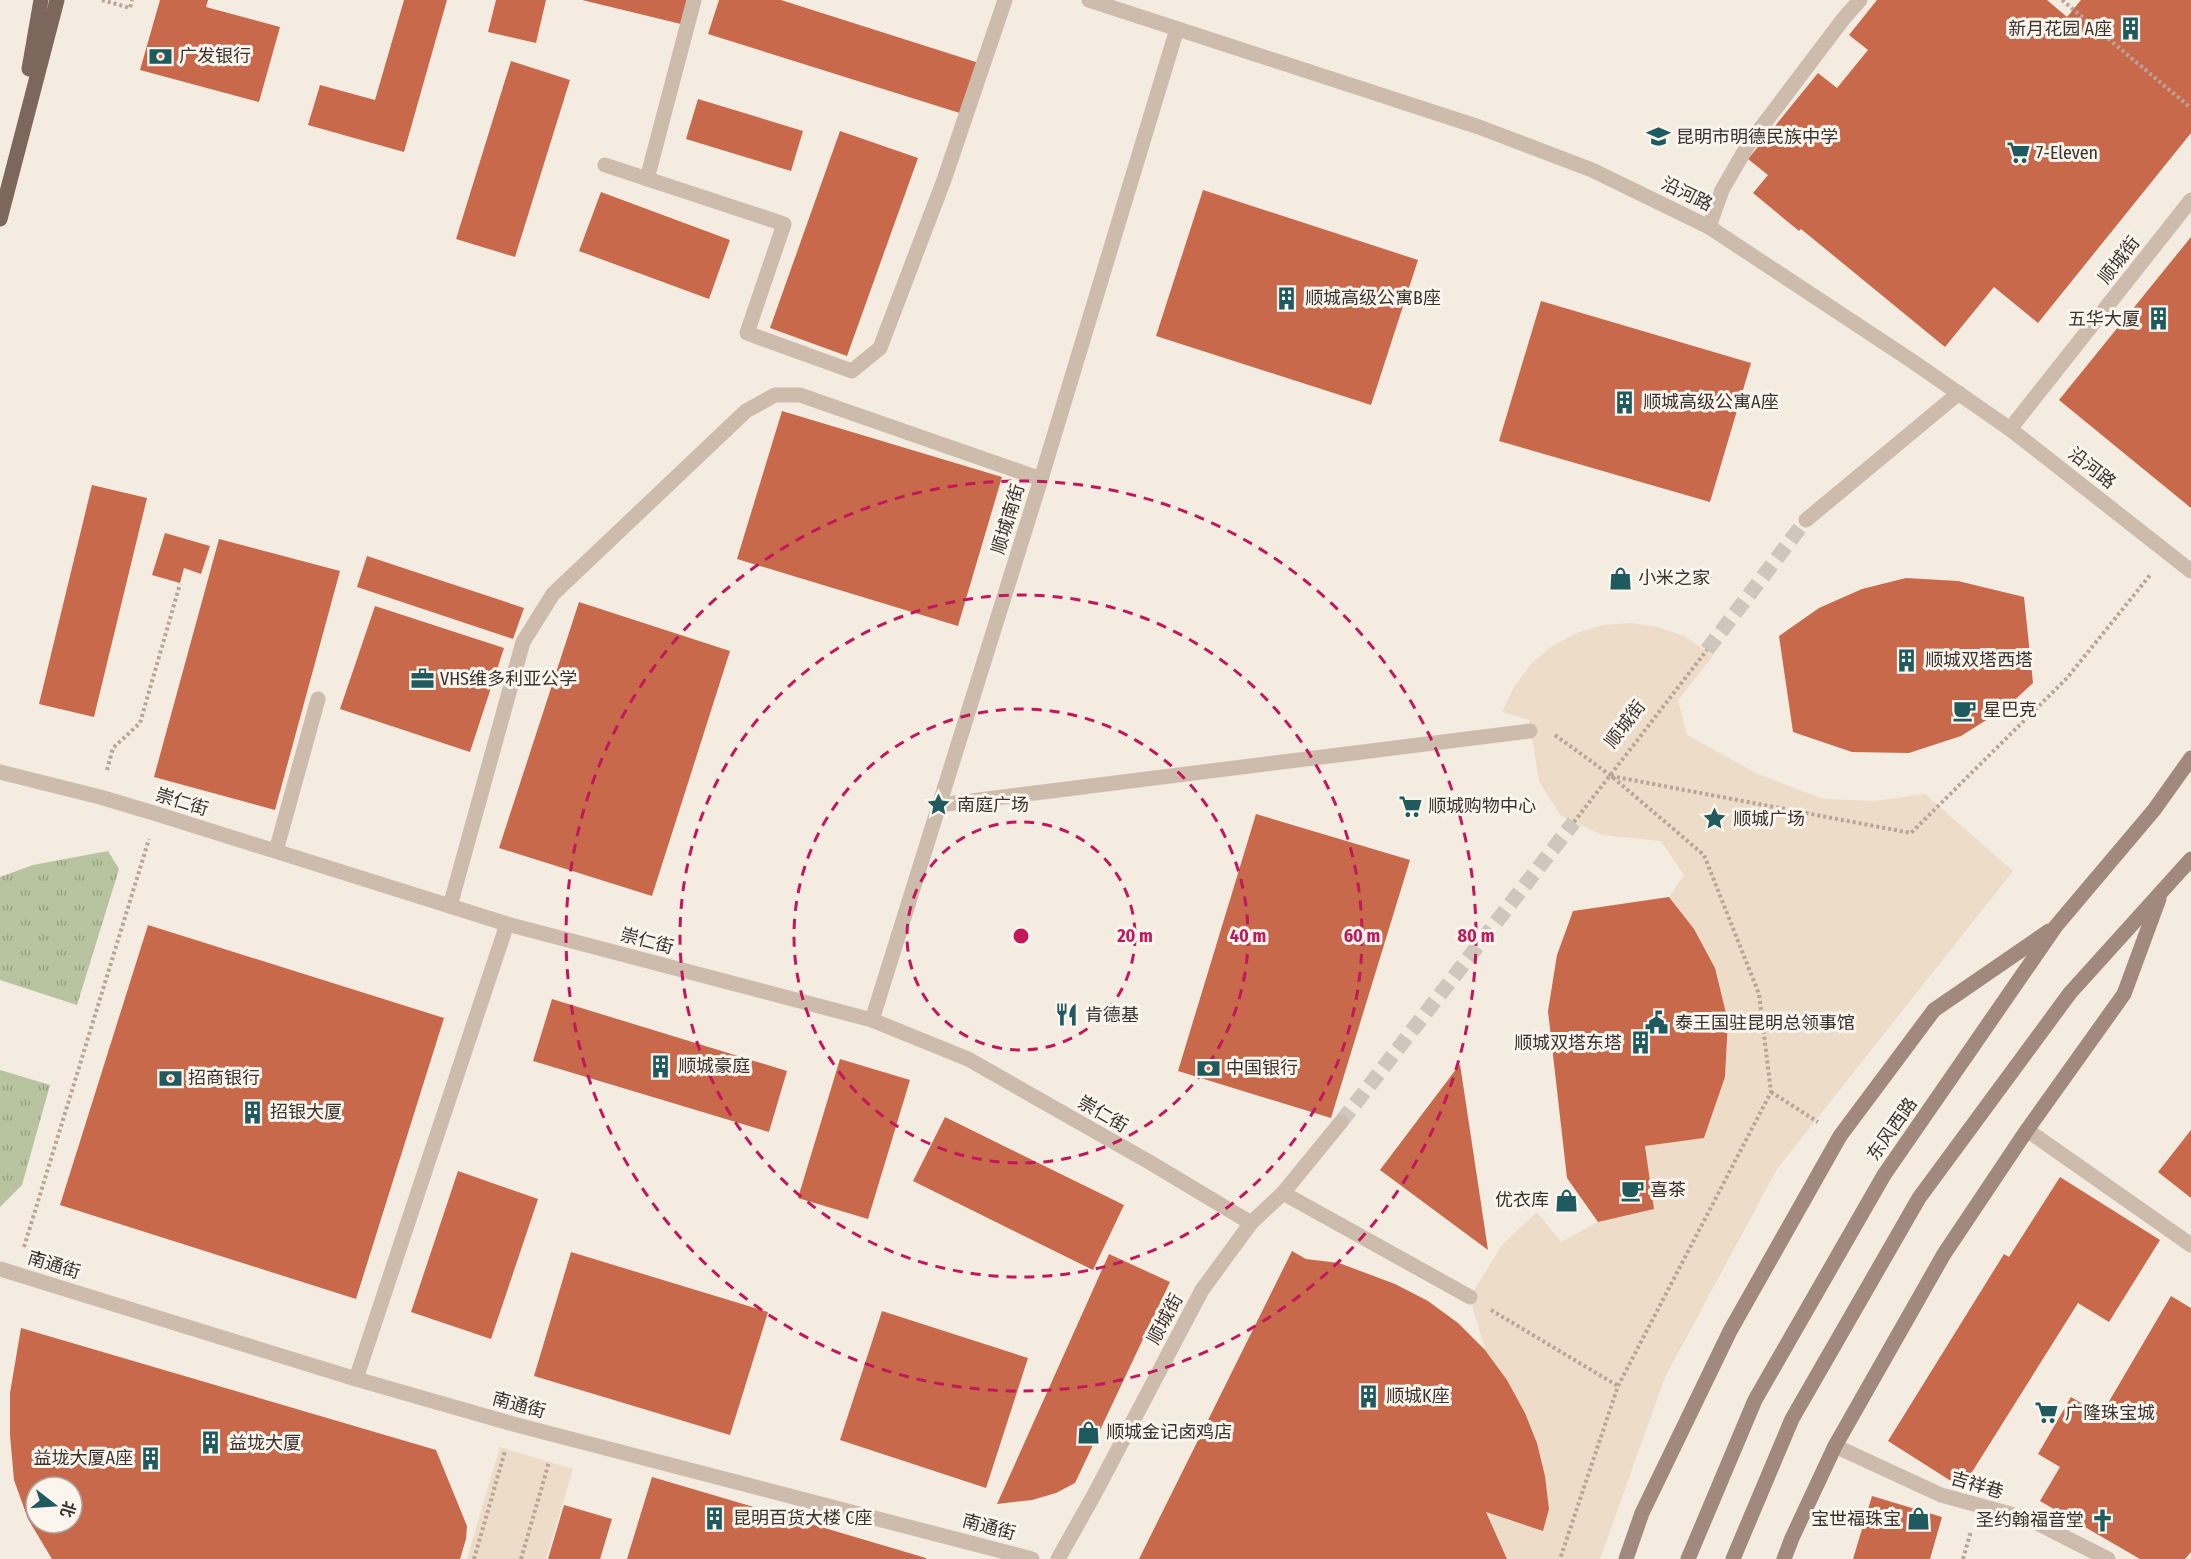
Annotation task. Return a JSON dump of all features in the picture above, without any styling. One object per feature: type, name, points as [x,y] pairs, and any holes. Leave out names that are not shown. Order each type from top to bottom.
[{"type":"main road","points":[[12,167],[41,0]]},
{"type":"main road","points":[[0,219],[57,0]]},
{"type":"main road","name":"东风西路","points":[[1688,1559],[1755,1400],[1884,1175],[2056,926],[2154,810],[2191,759]]},
{"type":"main road","points":[[1733,1559],[1792,1419],[1919,1198],[2070,993],[2190,861]]},
{"type":"main road","points":[[1784,1559],[1835,1446],[1944,1254],[2027,1130],[2124,994],[2162,892]]},
{"type":"main road","points":[[1626,1559],[1642,1513],[1730,1331],[1840,1136],[1934,1010],[2056,926]]},
{"type":"street","points":[[647,179],[694,0]]},
{"type":"street","points":[[605,165],[784,224],[747,333],[852,371],[880,348],[944,180],[1005,0]]},
{"type":"street","name":"沿河路","points":[[1089,0],[1490,131],[1592,170],[1709,227],[2010,429],[2191,571]]},
{"type":"street","points":[[1709,227],[1722,190],[1748,145],[1860,0]]},
{"type":"street","name":"顺城南街","points":[[872,1020],[1041,479],[1177,29]]},
{"type":"street","name":"顺城街","points":[[2010,429],[2191,200]]},
{"type":"street","points":[[1806,520],[1959,393]]},
{"type":"street","points":[[450,906],[524,642],[553,594],[746,411],[775,395],[800,394],[1041,479]]},
{"type":"street","points":[[276,851],[318,699]]},
{"type":"street","points":[[939,805],[1530,731]]},
{"type":"street","name":"崇仁街","points":[[0,772],[157,814],[507,924],[872,1020],[968,1059],[1251,1223]]},
{"type":"street","points":[[356,1379],[507,924]]},
{"type":"street","name":"顺城街","points":[[1058,1559],[1094,1496],[1202,1290],[1251,1223],[1283,1193],[1341,1122]]},
{"type":"street","points":[[2027,1130],[2191,1245]]},
{"type":"street","points":[[1283,1193],[1470,1297]]},
{"type":"street","name":"南通街","points":[[0,1269],[356,1379],[513,1424],[1032,1559]]},
{"type":"street","name":"吉祥巷","points":[[1835,1446],[1941,1496],[2029,1519],[2108,1559]]},
{"type":"path","points":[[102,0],[130,8],[132,0]]},
{"type":"path","points":[[2062,0],[2191,108]]},
{"type":"path","points":[[1610,776],[1911,832],[2067,678],[2168,553]]},
{"type":"path","points":[[100,797],[113,748],[140,723],[180,584]]},
{"type":"path","name":"顺城街","points":[[1574,822],[1707,650]]},
{"type":"path","points":[[1530,731],[1546,729],[1610,776],[1704,855],[1759,994],[1771,1092],[1618,1386],[1560,1559]]},
{"type":"path","points":[[16,1274],[157,814]]},
{"type":"path","points":[[1771,1092],[1840,1136]]},
{"type":"path","points":[[1470,1297],[1618,1386]]},
{"type":"path","points":[[474,1559],[513,1424]]},
{"type":"path","points":[[521,1559],[557,1436]]},
{"type":"green space","points":[[108,851],[119,869],[77,1005],[0,980],[0,877],[33,865]]},
{"type":"green space","points":[[0,1070],[50,1085],[22,1185],[0,1207]]},
{"type":"shaded area","points":[[1631,623],[1658,627],[1684,636],[1713,656],[1678,700],[1687,735],[1758,774],[1823,799],[1875,801],[1925,794],[2013,871],[1777,1169],[1665,1377],[1600,1559],[1507,1559],[1486,1512],[1543,1531],[1549,1509],[1545,1476],[1537,1443],[1525,1413],[1507,1380],[1485,1350],[1470,1297],[1502,1245],[1537,1212],[1561,1242],[1598,1222],[1654,1209],[1645,1146],[1704,1138],[1725,1077],[1728,1021],[1715,968],[1694,929],[1669,897],[1684,875],[1661,841],[1602,835],[1560,815],[1539,781],[1529,720],[1502,712],[1514,687],[1531,664],[1552,646],[1577,633],[1604,625]]},
{"type":"shaded area","points":[[500,1447],[573,1469],[546,1559],[467,1559]]},
{"type":"building","points":[[160,0],[208,0],[206,7],[280,27],[259,102],[140,70]]},
{"type":"building","points":[[404,0],[447,0],[404,152],[308,125],[320,85],[375,100]]},
{"type":"building","points":[[496,0],[546,0],[536,43],[488,32]]},
{"type":"building","points":[[582,0],[691,0],[685,25]]},
{"type":"building","points":[[719,0],[781,0],[979,63],[963,114],[708,34]]},
{"type":"building","points":[[1877,0],[2047,0],[2067,17],[2081,0],[2191,0],[2191,133],[2038,323],[1994,287],[1945,347],[1801,229],[1799,231],[1753,193],[1768,175],[1748,159],[1818,73],[1837,88],[1868,50],[1849,35]]},
{"type":"building","points":[[511,61],[570,80],[515,257],[456,239]]},
{"type":"building","points":[[698,99],[803,131],[791,171],[686,139]]},
{"type":"building","points":[[840,131],[918,158],[847,356],[770,328]]},
{"type":"building","name":"顺城高级公寓B座","points":[[1203,190],[1418,260],[1371,405],[1156,336]]},
{"type":"building","points":[[601,192],[730,240],[709,299],[579,251]]},
{"type":"building","name":"五华大厦","points":[[2191,237],[2191,508],[2059,400]]},
{"type":"building","name":"顺城高级公寓A座","points":[[1541,301],[1751,363],[1710,502],[1499,441]]},
{"type":"building","points":[[782,411],[1002,477],[958,626],[737,559]]},
{"type":"building","points":[[92,485],[147,498],[94,717],[39,704]]},
{"type":"building","points":[[165,533],[210,546],[201,574],[184,568],[180,583],[152,575]]},
{"type":"building","points":[[219,539],[340,571],[275,810],[154,777]]},
{"type":"building","points":[[367,556],[524,608],[513,639],[357,587]]},
{"type":"building","name":"顺城双塔西塔","points":[[1906,578],[1958,581],[2024,597],[2033,683],[2007,707],[1961,736],[1909,753],[1852,752],[1793,732],[1779,636],[1819,608],[1862,589]]},
{"type":"building","points":[[579,602],[730,651],[652,896],[499,848]]},
{"type":"building","name":"VHS维多利亚公学","points":[[375,606],[504,648],[470,752],[340,709]]},
{"type":"building","points":[[1256,814],[1410,860],[1331,1118],[1178,1071]]},
{"type":"building","name":"顺城双塔东塔","points":[[1669,897],[1694,929],[1715,968],[1728,1021],[1725,1077],[1704,1138],[1645,1146],[1654,1209],[1598,1222],[1567,1178],[1548,1011],[1557,955],[1573,911]]},
{"type":"building","name":"招银大厦","points":[[148,925],[444,1018],[356,1299],[60,1205]]},
{"type":"building","name":"顺城豪庭","points":[[552,999],[787,1071],[769,1132],[533,1061]]},
{"type":"building","points":[[840,1059],[910,1080],[868,1219],[798,1198]]},
{"type":"building","points":[[1460,1064],[1488,1250],[1380,1170]]},
{"type":"building","points":[[945,1117],[1124,1205],[1093,1270],[913,1181]]},
{"type":"building","points":[[2191,1130],[2191,1198],[2158,1172]]},
{"type":"building","points":[[458,1171],[538,1199],[491,1339],[411,1312]]},
{"type":"building","points":[[2060,1177],[2160,1240],[2109,1322],[2078,1303],[1962,1488],[1888,1441],[2004,1254],[2009,1257]]},
{"type":"building","name":"顺城K座","points":[[1292,1251],[1306,1259],[1339,1263],[1395,1284],[1428,1301],[1458,1323],[1485,1350],[1507,1380],[1525,1413],[1537,1443],[1545,1476],[1549,1509],[1543,1531],[1486,1512],[1507,1559],[1139,1559]]},
{"type":"building","points":[[571,1252],[768,1312],[730,1435],[534,1376]]},
{"type":"building","points":[[1109,1254],[1170,1282],[1075,1483],[1056,1493],[1032,1500],[997,1504]]},
{"type":"building","points":[[2171,1296],[2191,1308],[2191,1552],[2185,1559],[2140,1559],[2040,1501],[2060,1467],[2038,1454],[2071,1397],[2101,1415]]},
{"type":"building","points":[[882,1311],[1028,1358],[986,1488],[840,1440]]},
{"type":"building","name":"益垅大厦","points":[[21,1328],[436,1450],[467,1526],[466,1539],[460,1559],[52,1559],[38,1535],[84,1535],[84,1475],[24,1475],[24,1508],[14,1480],[10,1435],[10,1393]]},
{"type":"building","name":"昆明百货大楼 C座","points":[[652,1477],[926,1558],[926,1559],[627,1559]]},
{"type":"building","points":[[1872,1496],[1942,1517],[1930,1559],[1853,1559]]},
{"type":"building","points":[[564,1505],[612,1519],[600,1559],[548,1559]]},
{"type":"tunnel","points":[[1707,650],[1806,520]]},
{"type":"tunnel","points":[[1341,1122],[1574,822]]},
{"type":"place","name":"新月花园 A座","points":[[2130,29]]},
{"type":"place","name":"广发银行","points":[[161,56]]},
{"type":"place","name":"昆明市明德民族中学","points":[[1658,137]]},
{"type":"place","name":"7-Eleven","points":[[2018,153]]},
{"type":"place","name":"顺城高级公寓B座","points":[[1287,298]]},
{"type":"place","name":"五华大厦","points":[[2158,319]]},
{"type":"place","name":"顺城高级公寓A座","points":[[1625,402]]},
{"type":"place","name":"小米之家","points":[[1620,578]]},
{"type":"place","name":"顺城双塔西塔","points":[[1907,660]]},
{"type":"place","name":"VHS维多利亚公学","points":[[422,679]]},
{"type":"place","name":"星巴克","points":[[1965,710]]},
{"type":"place","name":"南庭广场","points":[[939,805]]},
{"type":"place","name":"顺城购物中心","points":[[1410,806]]},
{"type":"place","name":"顺城广场","points":[[1715,819]]},
{"type":"place","name":"肯德基","points":[[1067,1015]]},
{"type":"place","name":"泰王国驻昆明总领事馆","points":[[1657,1023]]},
{"type":"place","name":"顺城双塔东塔","points":[[1640,1043]]},
{"type":"place","name":"顺城豪庭","points":[[660,1066]]},
{"type":"place","name":"中国银行","points":[[1208,1068]]},
{"type":"place","name":"招商银行","points":[[170,1078]]},
{"type":"place","name":"招银大厦","points":[[252,1112]]},
{"type":"place","name":"喜茶","points":[[1632,1190]]},
{"type":"place","name":"优衣库","points":[[1567,1200]]},
{"type":"place","name":"顺城K座","points":[[1368,1396]]},
{"type":"place","name":"广隆珠宝城","points":[[2047,1413]]},
{"type":"place","name":"顺城金记卤鸡店","points":[[1088,1432]]},
{"type":"place","name":"益垅大厦","points":[[211,1443]]},
{"type":"place","name":"益垅大厦A座","points":[[151,1458]]},
{"type":"place","name":"昆明百货大楼 C座","points":[[715,1518]]},
{"type":"place","name":"宝世福珠宝","points":[[1919,1519]]},
{"type":"place","name":"圣约翰福音堂","points":[[2102,1520]]}]
